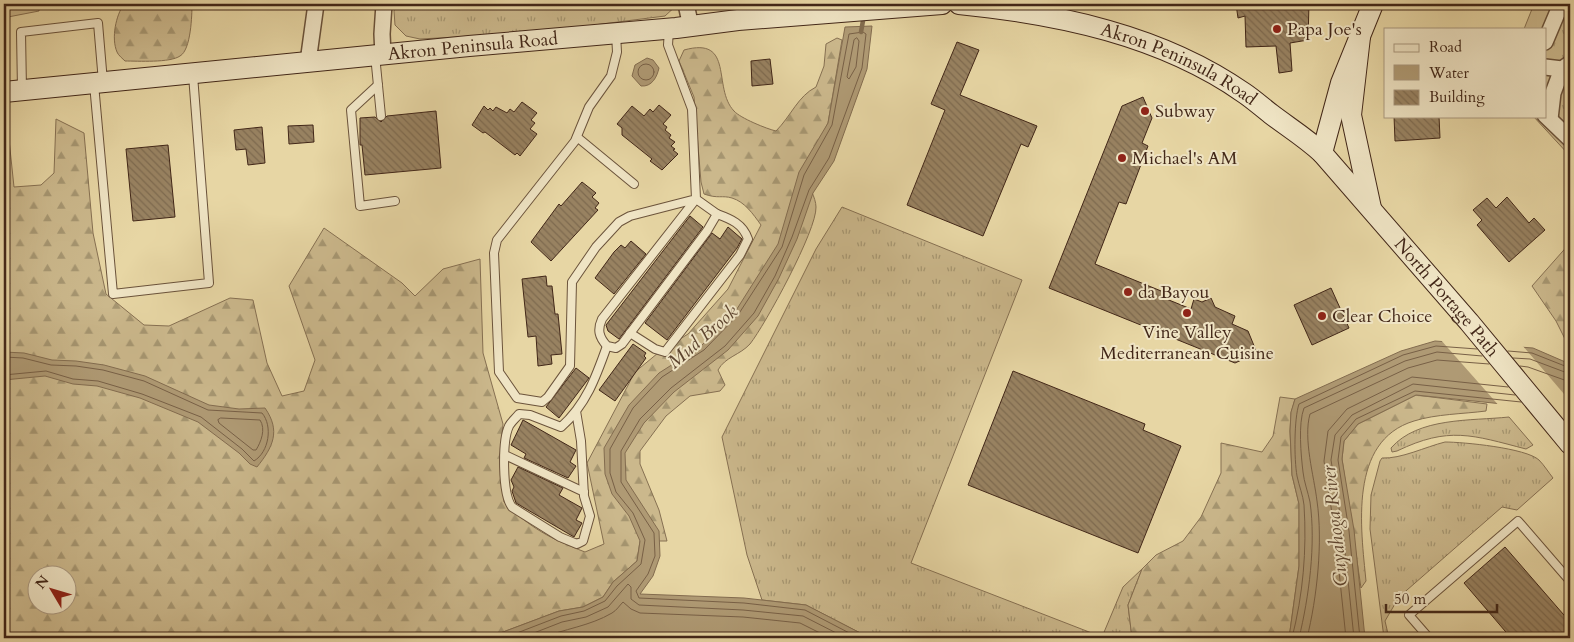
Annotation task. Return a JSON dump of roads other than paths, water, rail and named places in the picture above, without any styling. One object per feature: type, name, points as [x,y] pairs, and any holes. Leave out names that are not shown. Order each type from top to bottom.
[{"type":"street","points":[[308,62],[316,4]]},
{"type":"street","points":[[379,55],[384,4]]},
{"type":"street","points":[[686,4],[691,26]]},
{"type":"street","name":"Akron Peninsula Road","points":[[13,91],[669,29],[738,20],[881,10],[910,5],[942,4]]},
{"type":"street","name":"Akron Peninsula Road","points":[[959,4],[1023,7],[1067,18],[1183,58],[1244,93],[1300,134],[1322,153]]},
{"type":"street","points":[[1322,153],[1341,84],[1373,4]]},
{"type":"street","points":[[1546,40],[1561,4]]},
{"type":"street","points":[[1360,37],[1351,115],[1372,213]]},
{"type":"street","points":[[1546,67],[1566,66]]},
{"type":"street","points":[[1566,66],[1552,93],[1548,117],[1570,139]]},
{"type":"street","name":"North Portage Path","points":[[1322,153],[1372,213],[1469,322],[1570,444]]},
{"type":"lane","points":[[13,91],[21,32],[98,23],[99,83],[113,294],[209,284],[193,73]]},
{"type":"lane","points":[[669,29],[668,45],[692,110],[696,199],[602,319],[598,328],[601,339],[607,346],[616,348],[622,344],[707,231],[716,214]]},
{"type":"lane","points":[[616,33],[617,52],[611,76],[589,107],[577,137],[502,232],[494,253],[499,372],[517,398],[542,402],[548,397],[570,366],[572,282],[596,247],[618,222],[630,216],[696,199]]},
{"type":"lane","points":[[379,55],[378,84],[381,116]]},
{"type":"lane","points":[[378,84],[351,110],[360,206],[395,201]]},
{"type":"lane","points":[[577,137],[634,184]]},
{"type":"lane","points":[[630,333],[655,349],[665,352],[740,254],[748,240],[746,231],[731,220],[716,214],[696,199]]},
{"type":"lane","points":[[576,411],[581,441],[584,492],[590,516],[583,542],[577,544],[560,537],[512,507],[506,500],[504,483],[505,455],[509,426],[519,414],[530,415],[560,427],[576,411],[593,384],[607,346]]},
{"type":"lane","points":[[505,455],[584,492]]},
{"type":"lane","points":[[1430,638],[1409,615],[1518,521],[1570,580]]},
{"type":"water","points":[[872,26],[867,69],[834,161],[813,193],[797,239],[779,278],[758,316],[728,350],[674,392],[644,423],[625,453],[626,480],[659,531],[660,556],[653,576],[640,594],[744,598],[806,605],[870,638],[487,638],[559,611],[583,607],[603,597],[613,582],[637,561],[640,541],[629,516],[612,494],[605,474],[604,448],[629,405],[659,373],[700,347],[735,312],[778,244],[799,172],[828,123],[845,27]]},
{"type":"water","points":[[647,58],[653,60],[659,68],[657,75],[651,83],[641,86],[632,76],[635,65]]},
{"type":"water","name":"Cuyahoga River","points":[[1435,341],[1533,348],[1570,364],[1570,411],[1416,395],[1358,424],[1344,441],[1342,459],[1354,530],[1365,638],[1289,638],[1299,566],[1299,504],[1292,475],[1290,431],[1291,412],[1295,399],[1401,351]]},
{"type":"water","points":[[4,352],[24,353],[52,360],[104,365],[145,376],[209,405],[239,409],[265,408],[273,424],[274,432],[271,446],[257,467],[250,464],[239,453],[198,422],[140,398],[97,386],[73,384],[45,376],[4,380]]},
{"type":"waterway","name":"Mud Brook","points":[[861,32],[864,15]]},
{"type":"place","name":"Papa Joe's","points":[[1277,29]]},
{"type":"place","name":"Subway","points":[[1145,111]]},
{"type":"place","name":"Michael's AM","points":[[1122,158]]},
{"type":"place","name":"da Bayou","points":[[1128,292]]},
{"type":"place","name":"Vine Valley Mediterranean Cuisine","points":[[1187,313]]},
{"type":"place","name":"Clear Choice","points":[[1322,316]]}]
